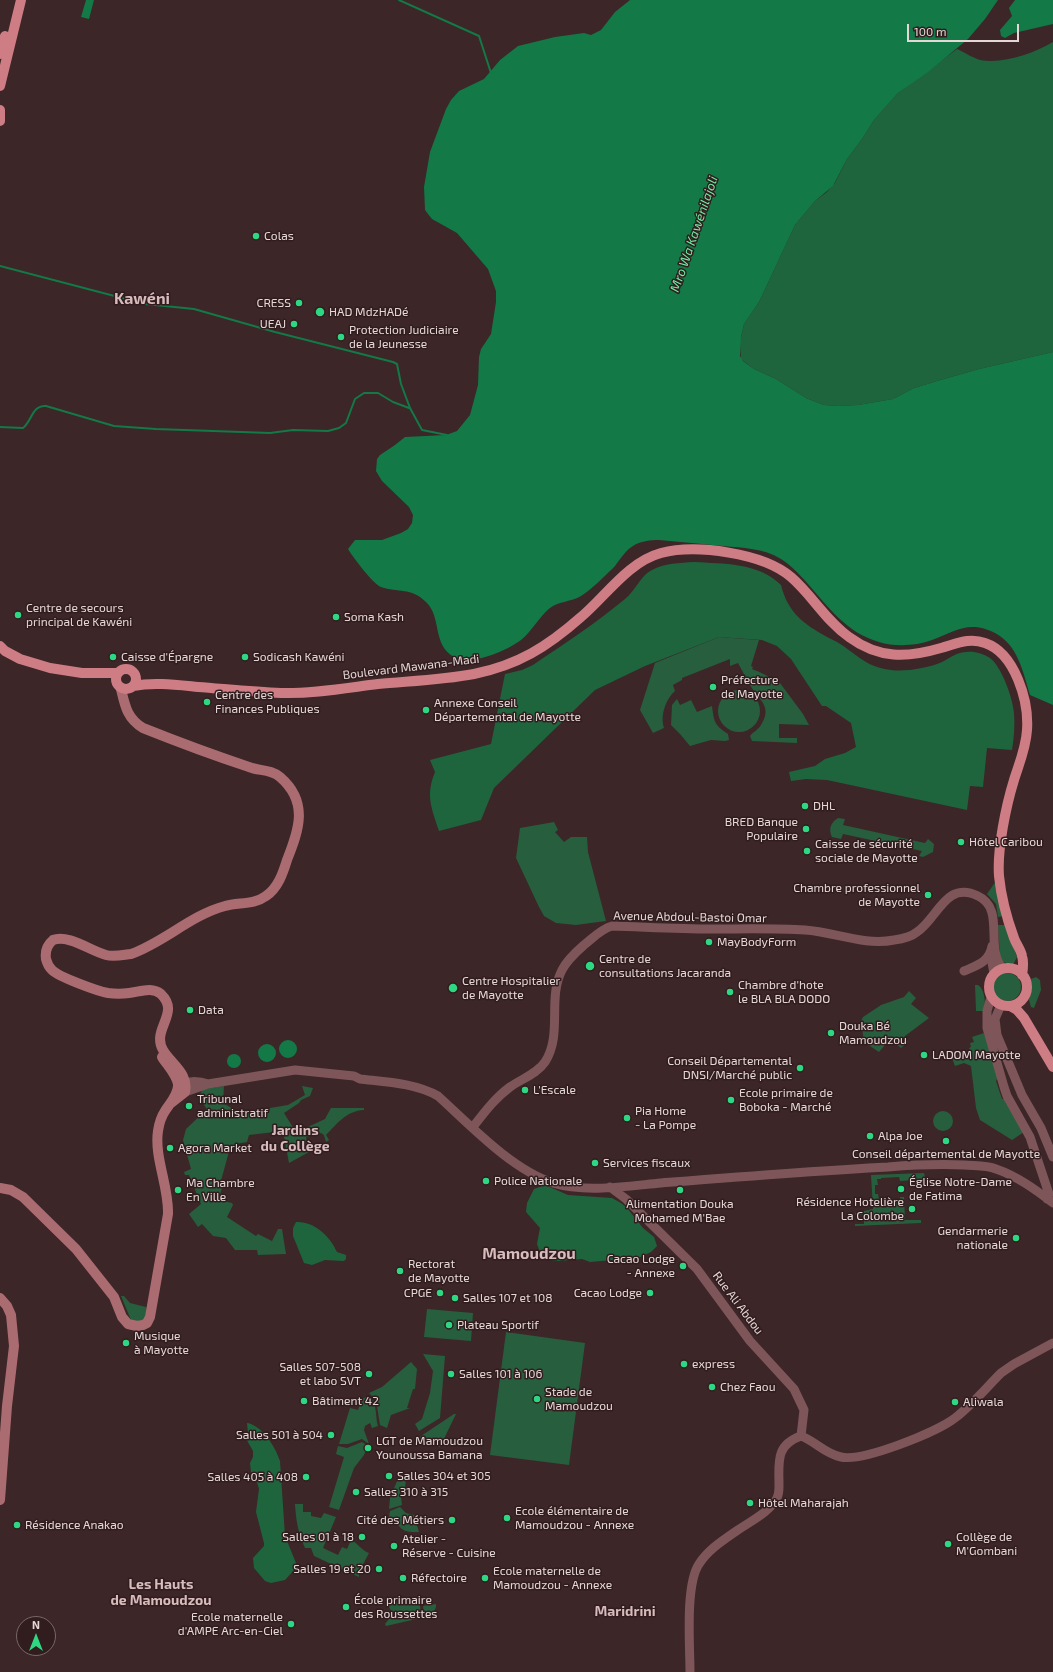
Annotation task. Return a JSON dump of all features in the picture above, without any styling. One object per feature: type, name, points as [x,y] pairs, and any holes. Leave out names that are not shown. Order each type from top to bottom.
[{"type":"main road","points":[[0,54],[16,0]]},
{"type":"main road","points":[[0,86],[21,0]]},
{"type":"main road","points":[[0,110],[0,120]]},
{"type":"main road","name":"Boulevard Mawana-Madi","points":[[125,688],[144,684],[292,693],[430,680],[492,670],[513,664],[532,655],[580,618],[639,563],[661,553],[691,550],[739,555],[768,562],[792,577],[836,627],[865,647],[884,654],[902,656],[973,640],[986,643],[995,648],[1009,660],[1015,673],[1025,705],[1027,718],[1026,743],[1014,780],[1004,828],[1004,858],[1009,920],[1023,957],[1018,972]]},
{"type":"main road","points":[[1,647],[7,647],[22,655],[27,660],[40,665],[110,681],[125,688]]},
{"type":"main road","points":[[72,672],[110,674],[117,673],[124,669],[131,670],[135,674],[136,681],[125,688]]},
{"type":"main road","points":[[117,673],[115,681],[125,688]]},
{"type":"main road","name":"Boulevard Mawana-Madi","points":[[135,674],[177,685]]},
{"type":"main road","points":[[0,1188],[11,1190],[23,1198],[76,1249],[114,1297],[122,1317],[128,1324],[137,1326],[143,1325],[146,1322],[150,1317],[168,1214],[169,1200],[157,1133],[162,1115],[183,1086],[176,1078],[158,1049],[157,1039],[161,1033],[169,1010],[167,1003],[161,994],[157,992],[148,990],[121,994],[106,993],[57,974],[52,970],[46,961],[46,952],[50,943],[57,939],[64,939],[106,955],[120,956],[131,954],[220,907],[254,902],[265,897],[277,885],[293,847],[298,827],[299,808],[294,794],[290,787],[280,777],[271,772],[255,770],[143,728],[131,718],[125,707],[125,688]]},
{"type":"main road","points":[[1036,1038],[1035,1031],[1026,1015],[1024,996],[1027,986],[1018,972],[998,971],[990,979],[988,987],[991,997],[1020,1013],[1053,1067]]},
{"type":"main road","points":[[1006,1006],[1018,1003],[1024,996]]},
{"type":"main road","points":[[0,1298],[7,1306],[11,1315],[14,1346],[7,1406],[0,1500]]},
{"type":"street","name":"Avenue Abdoul-Bastoi Omar","points":[[473,1127],[497,1099],[510,1087],[537,1071],[544,1063],[550,1052],[554,1035],[556,992],[560,974],[572,956],[605,929],[612,926],[806,930],[864,941],[886,942],[909,936],[917,932],[931,919],[949,897],[961,892],[979,896],[989,904],[993,915],[993,943]]},
{"type":"street","points":[[964,971],[980,964],[989,956],[993,943]]},
{"type":"street","points":[[993,943],[998,971]]},
{"type":"street","points":[[991,953],[998,971]]},
{"type":"street","points":[[991,997],[986,1011],[987,1028],[1007,1096],[1030,1137],[1050,1201]]},
{"type":"street","points":[[1006,1006],[995,1018],[997,1035],[1022,1095],[1041,1128],[1053,1157]]},
{"type":"street","points":[[183,1086],[202,1082],[208,1084],[295,1070],[354,1076],[428,1090],[438,1096],[510,1159],[535,1175],[571,1188],[610,1187],[796,1172],[934,1164],[985,1166],[996,1169],[1010,1175],[1050,1201]]},
{"type":"street","points":[[625,1186],[626,1199]]},
{"type":"street","name":"Rue Ali Abdou","points":[[610,1187],[626,1199],[703,1277],[750,1341],[794,1389],[804,1410],[801,1436]]},
{"type":"street","points":[[690,1672],[691,1596],[692,1584],[696,1569],[712,1548],[766,1511],[774,1503],[779,1496],[779,1456],[782,1449],[788,1443],[801,1436],[827,1452],[849,1458],[865,1455],[914,1438],[936,1429],[955,1418],[1001,1373],[1014,1364],[1053,1343]]},
{"type":"shaded area","points":[[1053,42],[1053,352],[979,369],[937,381],[914,388],[893,399],[858,405],[839,406],[824,405],[806,398],[776,379],[754,369],[741,359],[740,342],[744,324],[759,302],[795,225],[815,201],[827,192],[835,183],[847,159],[874,120],[898,93],[957,49],[980,60],[999,61],[1027,54]]},
{"type":"shaded area","points":[[694,562],[728,564],[751,568],[772,577],[781,585],[788,604],[800,618],[814,630],[841,644],[873,666],[891,670],[924,668],[942,662],[963,652],[976,652],[990,658],[999,668],[1012,700],[1014,713],[1014,736],[1012,750],[987,748],[983,787],[970,786],[967,810],[827,780],[806,779],[791,781],[789,772],[815,766],[825,759],[845,753],[856,747],[851,723],[826,706],[822,706],[791,659],[777,646],[762,640],[719,637],[645,666],[595,690],[494,788],[481,820],[439,831],[434,816],[430,795],[430,788],[435,772],[430,760],[491,744],[505,674],[522,670],[533,665],[580,633],[625,599],[641,579],[652,570],[667,565]]},
{"type":"shaded area","points":[[719,637],[759,640],[751,666],[753,667],[752,669],[768,676],[778,684],[780,683],[803,714],[809,725],[779,724],[779,738],[797,738],[797,743],[752,741],[750,736],[760,727],[764,719],[766,710],[765,706],[750,685],[738,663],[730,666],[730,659],[682,678],[682,680],[673,685],[675,691],[669,698],[663,713],[664,728],[653,733],[640,710],[655,663]]},
{"type":"shaded area","points":[[735,690],[743,690],[751,693],[757,699],[760,711],[757,723],[751,729],[743,732],[735,732],[727,729],[721,723],[718,715],[718,707],[721,699],[727,693]]},
{"type":"shaded area","points":[[677,699],[680,705],[691,700],[697,712],[712,706],[713,715],[717,725],[728,734],[729,740],[711,740],[690,746],[671,725],[672,705]]},
{"type":"shaded area","points":[[838,818],[845,819],[843,825],[925,843],[928,839],[934,844],[933,852],[923,857],[919,856],[922,851],[843,834],[841,839],[832,837],[830,831],[831,826]]},
{"type":"shaded area","points":[[554,822],[558,830],[555,832],[564,842],[571,837],[587,837],[588,852],[606,921],[576,925],[556,923],[544,916],[539,907],[516,858],[520,828]]},
{"type":"shaded area","points":[[996,881],[1004,916],[998,917],[996,904],[987,894]]},
{"type":"shaded area","points":[[998,925],[1006,925],[1017,957],[1013,965],[1003,962],[1000,958]]},
{"type":"shaded area","points":[[1007,973],[1013,974],[1017,977],[1020,981],[1020,993],[1017,997],[1013,1000],[1007,1001],[1001,1000],[997,997],[994,993],[993,987],[994,981],[997,977],[1001,974]]},
{"type":"shaded area","points":[[1036,977],[1040,980],[1041,990],[1034,1008],[1031,1007],[1029,1000],[1031,979]]},
{"type":"shaded area","points":[[975,985],[978,985],[984,993],[984,1011],[976,1011]]},
{"type":"shaded area","points":[[909,991],[916,998],[911,1004],[929,1018],[905,1036],[908,1042],[901,1048],[890,1039],[879,1052],[864,1042],[861,1021],[863,1017],[881,1005],[904,997]]},
{"type":"shaded area","points":[[984,1033],[998,1077],[996,1081],[1002,1099],[1005,1099],[1024,1132],[1012,1140],[980,1120],[976,1108],[971,1066],[964,1063],[955,1066],[952,1058],[970,1051],[970,1043],[974,1042],[972,1037]]},
{"type":"shaded area","points":[[224,1086],[223,1103],[240,1113],[288,1105],[305,1095],[302,1086],[313,1088],[310,1096],[301,1100],[284,1113],[297,1132],[325,1119],[331,1108],[364,1108],[364,1110],[347,1115],[339,1122],[326,1135],[329,1140],[326,1142],[324,1135],[321,1133],[306,1137],[309,1152],[289,1163],[283,1131],[249,1135],[247,1142],[235,1144],[235,1147],[230,1148],[219,1188],[222,1188],[219,1198],[223,1201],[232,1203],[233,1205],[227,1217],[256,1236],[258,1234],[272,1241],[278,1229],[282,1229],[286,1254],[258,1255],[257,1250],[235,1250],[226,1238],[213,1236],[202,1224],[198,1227],[189,1214],[201,1204],[189,1175],[185,1175],[184,1172],[191,1169],[183,1140],[186,1129],[207,1109],[198,1097],[203,1089]]},
{"type":"shaded area","points":[[943,1111],[950,1114],[953,1121],[950,1128],[943,1131],[936,1128],[933,1121],[936,1114]]},
{"type":"shaded area","points":[[924,1173],[926,1181],[900,1181],[899,1177],[881,1178],[877,1179],[878,1185],[875,1185],[875,1194],[878,1194],[879,1200],[900,1201],[900,1197],[904,1197],[905,1220],[921,1220],[921,1223],[855,1226],[855,1224],[864,1224],[864,1215],[855,1215],[855,1213],[873,1209],[871,1175]]},
{"type":"shaded area","points":[[545,1185],[568,1195],[612,1198],[627,1208],[643,1228],[654,1237],[657,1246],[651,1252],[630,1262],[613,1260],[590,1262],[582,1259],[558,1261],[548,1260],[540,1252],[537,1244],[540,1228],[526,1212],[527,1203],[534,1189]]},
{"type":"shaded area","points":[[296,1222],[309,1224],[321,1231],[330,1240],[337,1252],[346,1255],[346,1259],[344,1261],[325,1260],[312,1265],[304,1263],[293,1236],[293,1228]]},
{"type":"shaded area","points":[[121,1296],[124,1296],[130,1303],[146,1307],[147,1310],[145,1319],[138,1322],[131,1320]]},
{"type":"shaded area","name":"Plateau Sportif","points":[[427,1309],[473,1313],[471,1341],[424,1337]]},
{"type":"shaded area","name":"Stade de Mamoudzou","points":[[506,1332],[585,1343],[569,1465],[490,1455]]},
{"type":"shaded area","points":[[423,1354],[445,1356],[440,1418],[419,1431],[415,1424],[422,1419],[430,1393],[433,1371]]},
{"type":"shaded area","points":[[411,1362],[417,1369],[415,1389],[413,1389],[407,1408],[410,1408],[391,1415],[387,1428],[380,1425],[376,1400],[369,1393],[382,1387]]},
{"type":"shaded area","points":[[368,1396],[375,1405],[378,1426],[372,1428],[370,1423],[365,1426],[364,1430],[369,1444],[362,1439],[348,1444],[339,1444],[350,1408],[358,1410],[362,1399]]},
{"type":"shaded area","points":[[456,1414],[440,1447],[418,1438]]},
{"type":"shaded area","points":[[247,1423],[263,1432],[272,1444],[280,1461],[285,1536],[296,1563],[295,1569],[285,1580],[271,1583],[265,1581],[254,1568],[253,1558],[264,1546],[264,1543],[256,1512],[259,1489],[256,1479],[251,1472],[250,1463],[253,1457],[253,1451],[245,1437],[248,1433]]},
{"type":"shaded area","points":[[362,1442],[368,1446],[364,1455],[354,1468],[339,1510],[329,1507],[344,1457],[336,1454],[338,1446],[347,1448]]},
{"type":"shaded area","points":[[400,1474],[406,1480],[404,1494],[401,1497],[402,1505],[389,1509],[390,1498]]},
{"type":"shaded area","points":[[295,1504],[303,1504],[303,1512],[311,1512],[311,1516],[321,1518],[324,1513],[336,1517],[323,1548],[338,1555],[342,1547],[347,1549],[351,1540],[364,1551],[369,1553],[359,1572],[359,1577],[314,1556],[311,1548],[305,1548],[298,1526]]},
{"type":"shaded area","points":[[400,1507],[406,1513],[414,1515],[419,1532],[403,1530],[389,1517],[390,1511]]},
{"type":"shaded area","points":[[385,1600],[408,1605],[420,1605],[421,1618],[386,1626],[385,1624],[393,1614]]},
{"type":"shaded area","points":[[436,1604],[433,1613],[424,1618],[423,1606]]},
{"type":"water","points":[[86,0],[94,0],[89,19],[81,17]]},
{"type":"water","name":"Mro Wa Kawénilajoli","points":[[630,0],[998,0],[985,19],[968,39],[928,72],[898,93],[874,120],[847,159],[833,186],[815,201],[795,225],[759,302],[744,324],[741,337],[740,356],[743,361],[754,369],[776,379],[806,398],[824,405],[839,406],[858,405],[893,399],[914,388],[937,381],[979,369],[1053,352],[1053,705],[1030,695],[1022,668],[1014,652],[1003,638],[995,633],[978,627],[970,627],[956,630],[919,644],[899,645],[879,642],[868,638],[848,626],[788,564],[774,555],[760,551],[745,548],[659,540],[639,543],[628,550],[615,566],[584,594],[550,608],[529,632],[515,644],[479,659],[461,660],[447,652],[440,638],[434,615],[426,602],[410,592],[387,589],[378,585],[363,570],[348,549],[355,540],[382,540],[401,533],[408,529],[412,523],[413,515],[409,507],[382,481],[376,471],[377,459],[380,455],[405,437],[446,435],[457,431],[470,415],[478,385],[479,357],[481,349],[491,334],[496,302],[496,291],[488,269],[457,233],[432,219],[425,210],[424,187],[430,152],[446,109],[451,100],[459,91],[484,79],[500,60],[518,46],[555,37],[584,33],[591,35],[601,30],[615,12]]},
{"type":"water","points":[[1015,0],[1053,0],[1053,24],[1014,33],[1005,38],[1001,36],[1000,30],[1012,16],[1009,8]]},
{"type":"water","points":[[284,1040],[292,1040],[297,1045],[295,1056],[292,1058],[284,1058],[279,1053],[279,1045]]},
{"type":"water","points":[[263,1044],[271,1044],[276,1049],[274,1060],[271,1062],[263,1062],[258,1057],[258,1049]]},
{"type":"water","points":[[234,1054],[239,1056],[241,1061],[239,1066],[234,1068],[229,1066],[227,1061],[229,1056]]},
{"type":"waterway","points":[[399,0],[479,36],[491,73]]},
{"type":"waterway","points":[[0,266],[145,304],[194,309],[275,332],[393,362],[397,364],[401,384],[410,408],[422,430],[447,435]]},
{"type":"waterway","points":[[0,427],[23,428],[38,408],[41,406],[46,406],[114,426],[270,433],[293,430],[328,431],[339,428],[346,423],[355,399],[364,393],[378,393],[393,402],[409,408]]},
{"type":"place","name":"Colas","points":[[256,236]]},
{"type":"place","name":"CRESS","points":[[299,303]]},
{"type":"place","name":"HAD MdzHADé","points":[[320,312]]},
{"type":"place","name":"UEAJ","points":[[294,324]]},
{"type":"place","name":"Protection Judiciaire de la Jeunesse","points":[[341,337]]},
{"type":"place","name":"Centre de secours principal de Kawéni","points":[[18,615]]},
{"type":"place","name":"Soma Kash","points":[[336,617]]},
{"type":"place","name":"Caisse d'Épargne","points":[[113,657]]},
{"type":"place","name":"Sodicash Kawéni","points":[[245,657]]},
{"type":"place","name":"Préfecture de Mayotte","points":[[713,687]]},
{"type":"place","name":"Centre des Finances Publiques","points":[[207,702]]},
{"type":"place","name":"Annexe Conseil Départemental de Mayotte","points":[[426,710]]},
{"type":"place","name":"DHL","points":[[805,806]]},
{"type":"place","name":"BRED Banque Populaire","points":[[806,829]]},
{"type":"place","name":"Hôtel Caribou","points":[[961,842]]},
{"type":"place","name":"Caisse de sécurité sociale de Mayotte","points":[[807,851]]},
{"type":"place","name":"Chambre professionnel de Mayotte","points":[[928,895]]},
{"type":"place","name":"MayBodyForm","points":[[709,942]]},
{"type":"place","name":"Centre de consultations Jacaranda","points":[[590,966]]},
{"type":"place","name":"Centre Hospitalier de Mayotte","points":[[453,988]]},
{"type":"place","name":"Chambre d'hote le BLA BLA DODO","points":[[730,992]]},
{"type":"place","name":"Data","points":[[190,1010]]},
{"type":"place","name":"Douka Bé Mamoudzou","points":[[831,1033]]},
{"type":"place","name":"LADOM Mayotte","points":[[924,1055]]},
{"type":"place","name":"Conseil Départemental DNSI/Marché public","points":[[800,1068]]},
{"type":"place","name":"L'Escale","points":[[525,1090]]},
{"type":"place","name":"Ecole primaire de Boboka - Marché","points":[[731,1100]]},
{"type":"place","name":"Tribunal administratif","points":[[189,1106]]},
{"type":"place","name":"Pia Home - La Pompe","points":[[627,1118]]},
{"type":"place","name":"Alpa Joe","points":[[870,1136]]},
{"type":"place","name":"Conseil départemental de Mayotte","points":[[946,1141]]},
{"type":"place","name":"Agora Market","points":[[170,1148]]},
{"type":"place","name":"Services fiscaux","points":[[595,1163]]},
{"type":"place","name":"Police Nationale","points":[[486,1181]]},
{"type":"place","name":"Église Notre-Dame de Fatima","points":[[901,1189]]},
{"type":"place","name":"Ma Chambre En Ville","points":[[178,1190]]},
{"type":"place","name":"Alimentation Douka Mohamed M'Bae","points":[[680,1190]]},
{"type":"place","name":"Résidence Hotelière La Colombe","points":[[912,1209]]},
{"type":"place","name":"Gendarmerie nationale","points":[[1016,1238]]},
{"type":"place","name":"Cacao Lodge - Annexe","points":[[683,1266]]},
{"type":"place","name":"Rectorat de Mayotte","points":[[400,1271]]},
{"type":"place","name":"CPGE","points":[[440,1293]]},
{"type":"place","name":"Cacao Lodge","points":[[650,1293]]},
{"type":"place","name":"Salles 107 et 108","points":[[455,1298]]},
{"type":"place","name":"Plateau Sportif","points":[[449,1325]]},
{"type":"place","name":"Musique à Mayotte","points":[[126,1343]]},
{"type":"place","name":"express","points":[[684,1364]]},
{"type":"place","name":"Salles 507-508 et labo SVT","points":[[369,1374]]},
{"type":"place","name":"Salles 101 à 106","points":[[451,1374]]},
{"type":"place","name":"Chez Faou","points":[[712,1387]]},
{"type":"place","name":"Stade de Mamoudzou","points":[[537,1399]]},
{"type":"place","name":"Bâtiment 42","points":[[304,1401]]},
{"type":"place","name":"Aliwala","points":[[955,1402]]},
{"type":"place","name":"Salles 501 à 504","points":[[331,1435]]},
{"type":"place","name":"LGT de Mamoudzou Younoussa Bamana","points":[[368,1448]]},
{"type":"place","name":"Salles 304 et 305","points":[[389,1476]]},
{"type":"place","name":"Salles 405 à 408","points":[[306,1477]]},
{"type":"place","name":"Salles 310 à 315","points":[[356,1492]]},
{"type":"place","name":"Hôtel Maharajah","points":[[750,1503]]},
{"type":"place","name":"Ecole élémentaire de Mamoudzou - Annexe","points":[[507,1518]]},
{"type":"place","name":"Cité des Métiers","points":[[452,1520]]},
{"type":"place","name":"Résidence Anakao","points":[[17,1525]]},
{"type":"place","name":"Salles 01 à 18","points":[[362,1537]]},
{"type":"place","name":"Collège de M'Gombani","points":[[948,1544]]},
{"type":"place","name":"Atelier - Réserve - Cuisine","points":[[394,1546]]},
{"type":"place","name":"Salles 19 et 20","points":[[379,1569]]},
{"type":"place","name":"Réfectoire","points":[[403,1578]]},
{"type":"place","name":"Ecole maternelle de Mamoudzou - Annexe","points":[[485,1578]]},
{"type":"place","name":"École primaire des Roussettes","points":[[346,1607]]},
{"type":"place","name":"Ecole maternelle d'AMPE Arc-en-Ciel","points":[[291,1624]]},
{"type":"district","name":"Kawéni","points":[[142,299]]},
{"type":"district","name":"Jardins du Collège","points":[[295,1138]]},
{"type":"district","name":"Mamoudzou","points":[[529,1254]]},
{"type":"district","name":"Les Hauts de Mamoudzou","points":[[161,1592]]},
{"type":"district","name":"Maridrini","points":[[625,1611]]}]
